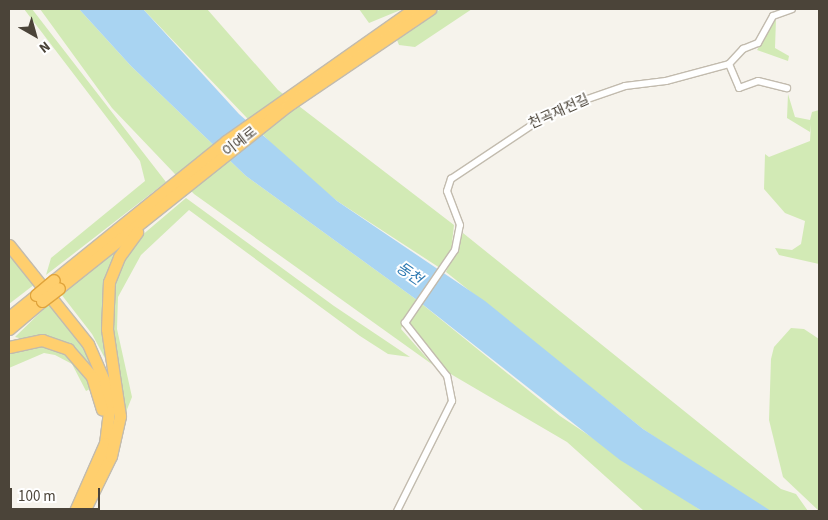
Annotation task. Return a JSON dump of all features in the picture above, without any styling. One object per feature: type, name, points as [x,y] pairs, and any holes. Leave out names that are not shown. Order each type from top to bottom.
[{"type":"highway","name":"이예로","points":[[38,296],[57,284],[171,193],[403,21],[414,9]]},
{"type":"highway","name":"이예로","points":[[403,21],[430,9]]},
{"type":"highway","points":[[84,511],[103,474],[117,434],[120,401],[107,329],[109,282],[127,244],[171,193]]},
{"type":"highway","points":[[9,238],[92,342],[106,368],[114,430],[103,474]]},
{"type":"highway","points":[[9,246],[95,356],[109,411],[100,462],[75,511]]},
{"type":"highway","points":[[9,308],[38,296]]},
{"type":"highway","points":[[9,317],[38,296]]},
{"type":"highway","points":[[9,329],[38,296]]},
{"type":"highway","points":[[9,347],[30,341],[56,343],[85,365],[98,388],[103,412],[100,462]]},
{"type":"street","points":[[787,88],[758,80],[739,88],[729,64],[743,49],[758,43],[773,16],[792,9]]},
{"type":"street","name":"천곡재전길","points":[[397,511],[445,419],[452,394],[442,369],[406,330],[407,318],[453,254],[460,225],[447,191],[448,182],[524,127],[619,88],[729,64]]},
{"type":"green space","points":[[24,9],[32,9],[166,182],[46,275],[51,258],[145,181],[140,161]]},
{"type":"green space","points":[[40,9],[79,9],[131,66],[246,176],[417,300],[560,416],[702,511],[644,511],[567,442],[449,373],[411,333],[406,316],[401,329],[433,365],[194,194],[112,108]]},
{"type":"green space","points":[[143,9],[207,9],[278,90],[454,225],[451,252],[440,268],[337,201],[288,161]]},
{"type":"green space","points":[[359,9],[403,9],[369,23]]},
{"type":"green space","points":[[441,9],[472,9],[415,47],[399,45],[397,40],[404,32]]},
{"type":"green space","points":[[776,19],[775,48],[789,56],[788,61],[757,50]]},
{"type":"green space","points":[[788,94],[795,117],[810,120],[812,112],[819,110],[819,264],[779,255],[775,248],[792,250],[801,244],[805,221],[785,213],[764,189],[765,154],[769,157],[810,141],[811,124],[810,132],[787,118]]},
{"type":"green space","points":[[186,198],[334,306],[410,357],[388,354],[360,336],[189,210],[141,255],[118,297],[117,329],[132,397],[126,412],[112,325],[112,285],[134,242]]},
{"type":"green space","points":[[463,233],[781,489],[796,494],[808,511],[771,511],[755,505],[643,429],[446,272]]},
{"type":"green space","points":[[116,248],[111,264],[109,366],[92,334],[61,294]]},
{"type":"green space","points":[[9,250],[35,284],[9,304]]},
{"type":"green space","points":[[50,303],[91,357],[95,376],[78,353],[15,337]]},
{"type":"green space","points":[[791,328],[804,329],[819,339],[819,511],[783,477],[769,420],[771,359],[774,347]]},
{"type":"green space","points":[[42,345],[63,351],[84,371],[90,389],[86,391],[72,364],[55,355],[44,353],[9,368],[9,352]]},
{"type":"water","name":"동천","points":[[79,9],[143,9],[239,114],[337,201],[485,301],[643,429],[771,511],[702,511],[620,460],[417,300],[246,176],[131,66]]}]
